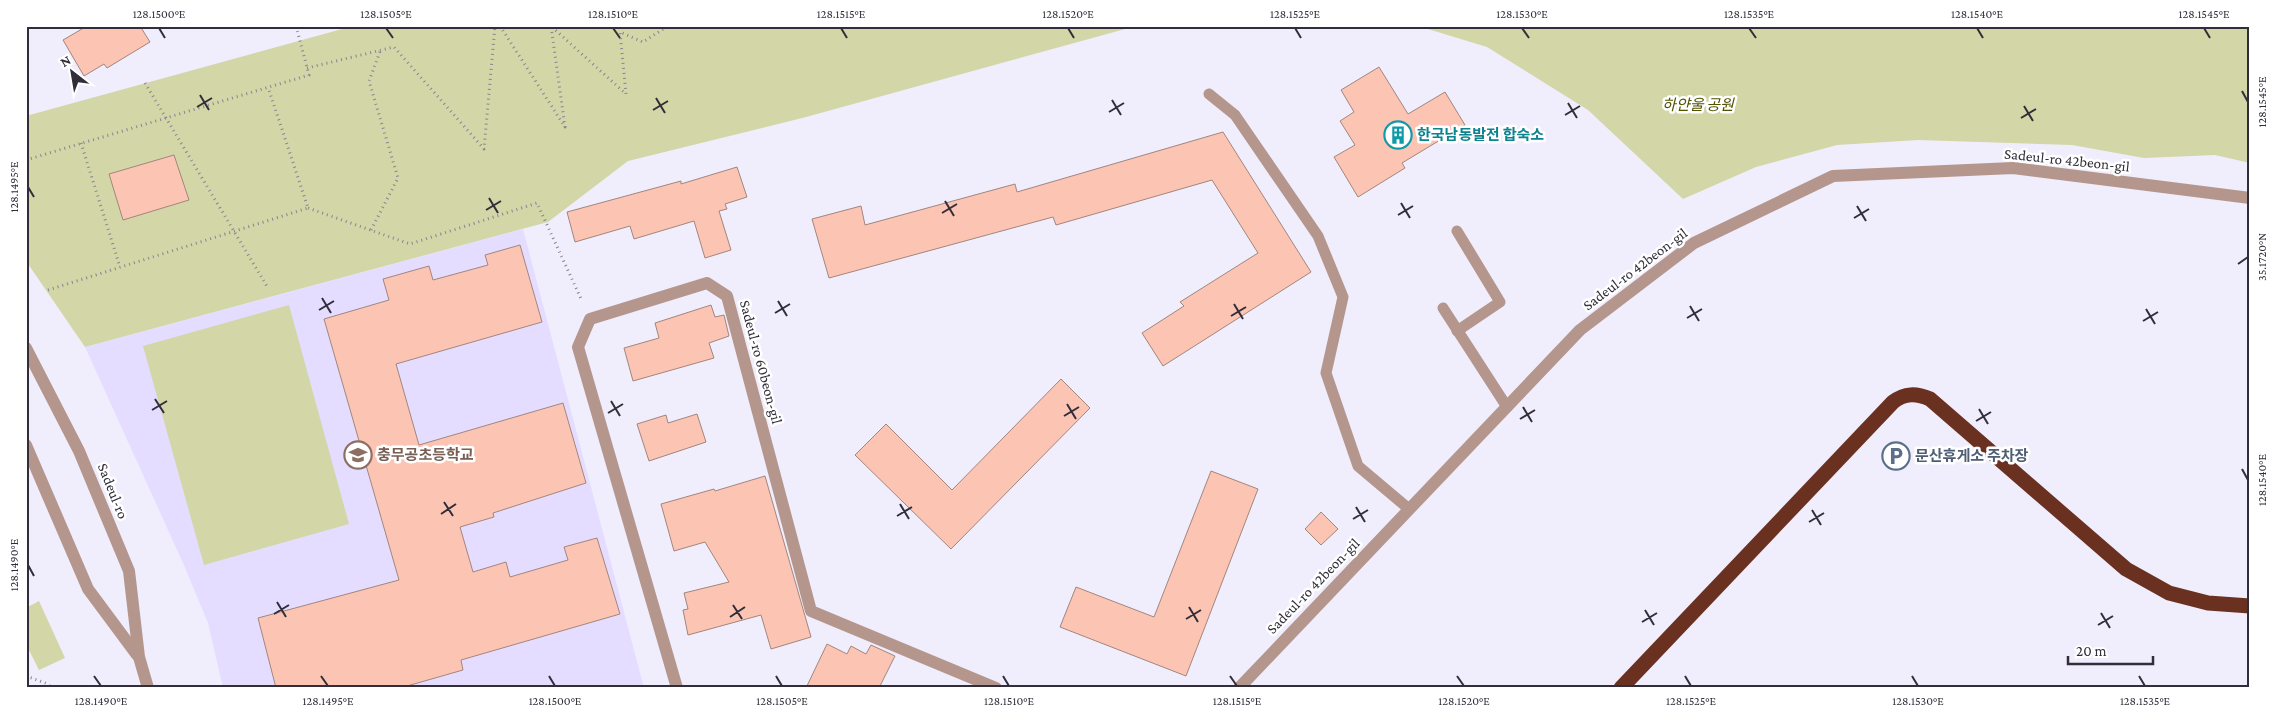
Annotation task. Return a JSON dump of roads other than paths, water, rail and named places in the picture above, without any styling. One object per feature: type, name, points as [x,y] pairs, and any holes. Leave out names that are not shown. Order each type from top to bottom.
[{"type":"highway","points":[[1620,688],[1893,402],[1901,396],[1911,394],[1930,399],[2126,569],[2170,593],[2208,604],[2250,606]]},
{"type":"street","name":"Sadeul-ro 42beon-gil","points":[[1239,688],[1580,330],[1694,243],[1833,176],[2013,168],[2250,198]]},
{"type":"street","name":"Sadeul-ro 60beon-gil","points":[[677,688],[578,348],[590,319],[707,283],[727,296],[811,611],[996,688]]},
{"type":"street","name":"Sadeul-ro","points":[[26,348],[79,451],[129,570],[139,658],[148,688]]},
{"type":"street","name":"Sadeul-ro","points":[[26,445],[88,589],[139,658]]},
{"type":"lane","points":[[1209,94],[1235,115],[1318,236],[1342,297],[1326,373],[1358,466],[1409,509]]},
{"type":"lane","points":[[1457,230],[1500,302],[1457,331]]},
{"type":"lane","points":[[1443,308],[1506,407]]},
{"type":"place","name":"한국남동발전 합숙소","points":[[1398,135]]},
{"type":"place","name":"충무공초등학교","points":[[358,455]]},
{"type":"place","name":"문산휴게소 주차장","points":[[1896,456]]},
{"type":"park label","name":"하얀울 공원","points":[[1698,105]]}]
